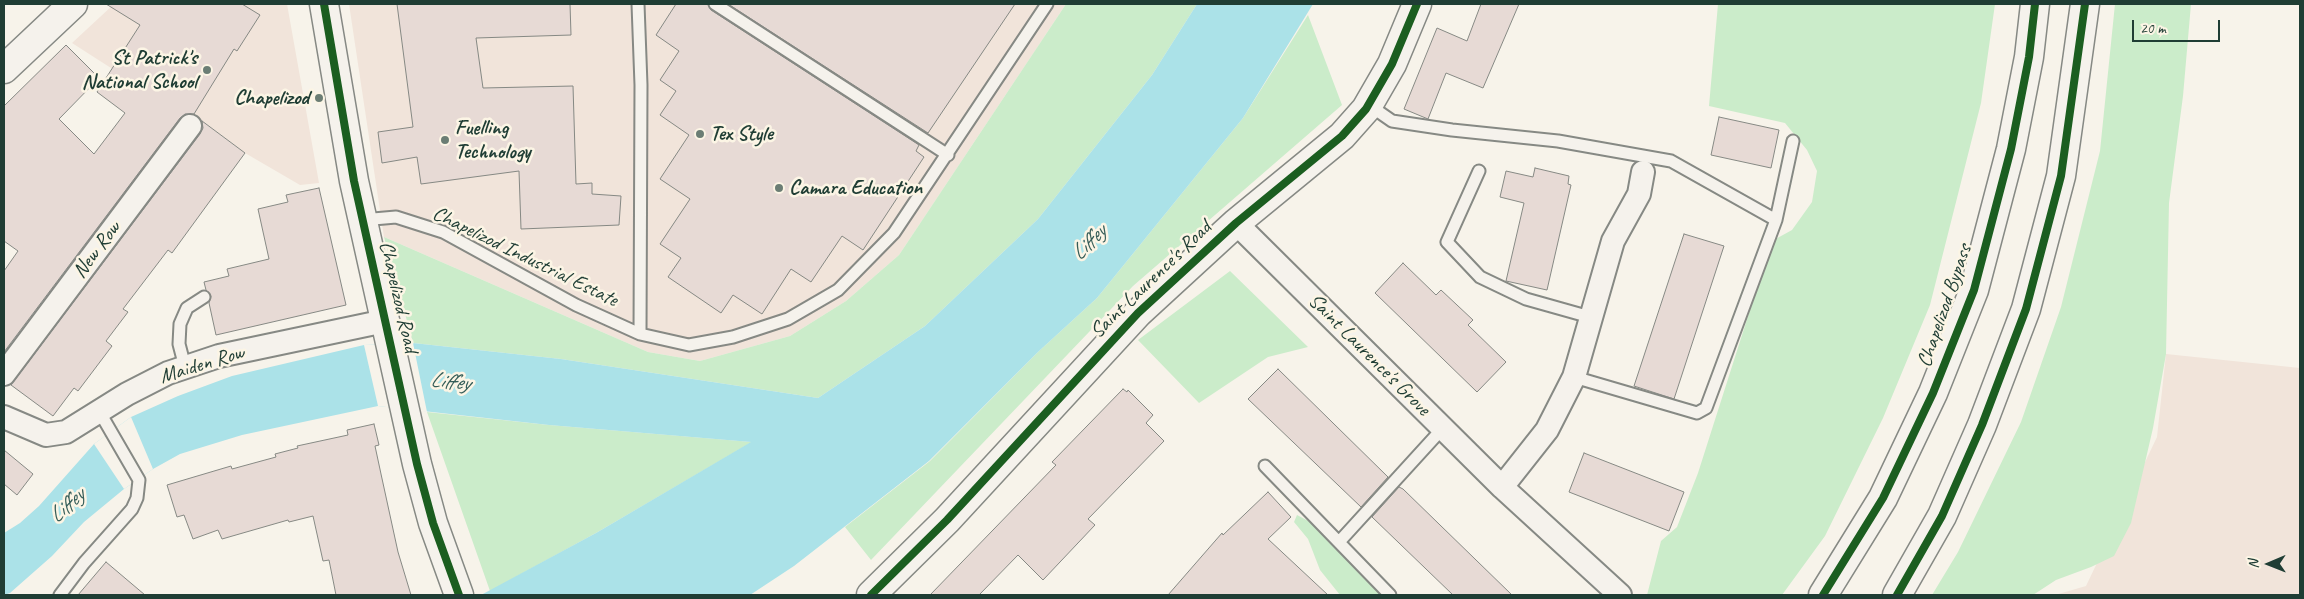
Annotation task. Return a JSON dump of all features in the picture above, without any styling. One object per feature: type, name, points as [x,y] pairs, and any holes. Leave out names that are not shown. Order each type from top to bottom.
[{"type":"main road","points":[[4,69],[72,4]]},
{"type":"main road","name":"Chapelizod Road","points":[[324,4],[362,220],[408,424],[432,523],[458,594]]},
{"type":"main road","name":"Saint Laurence's Road","points":[[881,592],[1138,313],[1236,223],[1342,136],[1369,105],[1392,64],[1416,4]]},
{"type":"main road","name":"Chapelizod Bypass","points":[[1823,595],[1882,498],[1933,394],[1974,290],[2011,149],[2029,57],[2035,4]]},
{"type":"main road","points":[[1897,595],[1946,507],[1982,426],[2026,310],[2061,176],[2085,4]]},
{"type":"street","name":"New Row","points":[[4,374],[190,126]]},
{"type":"street","points":[[1502,487],[1547,430],[1574,377],[1613,241],[1639,194],[1643,172]]},
{"type":"street","name":"Saint Laurence's Grove","points":[[1236,223],[1502,487],[1620,595]]},
{"type":"street","name":"Maiden Row","points":[[4,417],[13,423],[46,434],[66,432],[99,411],[168,373],[185,367],[220,356],[387,329]]},
{"type":"lane","points":[[638,4],[641,85],[640,334]]},
{"type":"lane","points":[[715,4],[948,155]]},
{"type":"lane","name":"Chapelizod Industrial Estate","points":[[362,220],[396,217],[442,232],[576,305],[640,334],[689,345],[733,337],[797,315],[838,290],[894,233],[948,155],[1047,4]]},
{"type":"lane","points":[[1369,105],[1392,121],[1452,130],[1558,141],[1671,160],[1776,220]]},
{"type":"lane","points":[[1574,377],[1697,413],[1706,408],[1776,220],[1793,141]]},
{"type":"lane","points":[[1479,171],[1447,242],[1480,277],[1526,299],[1590,317]]},
{"type":"lane","points":[[185,367],[179,344],[180,324],[187,308],[204,297]]},
{"type":"lane","points":[[60,595],[132,509],[137,498],[139,480],[99,411]]},
{"type":"lane","points":[[1339,542],[1443,428]]},
{"type":"lane","points":[[1265,466],[1390,595]]},
{"type":"shaded area","name":"St Patrick's National School","points":[[114,4],[287,4],[319,183],[300,185],[245,153],[207,125],[178,111],[72,43]]},
{"type":"shaded area","points":[[349,4],[1066,4],[899,255],[846,301],[790,336],[700,361],[648,352],[384,237]]},
{"type":"shaded area","points":[[2166,354],[2300,368],[2300,595],[2055,595],[2086,586],[2157,437]]},
{"type":"green space","points":[[1066,4],[1197,4],[1152,75],[1038,219],[925,326],[818,398],[561,359],[413,343],[384,237],[648,352],[700,361],[790,336],[846,301],[899,255]]},
{"type":"green space","points":[[1718,4],[1995,4],[1981,103],[1930,305],[1883,418],[1825,536],[1782,595],[1647,595],[1661,541],[1677,527],[1698,473],[1772,241],[1792,230],[1812,202],[1817,171],[1807,150],[1785,123],[1709,106]]},
{"type":"green space","points":[[2115,4],[2191,4],[2183,96],[2169,203],[2166,354],[2153,428],[2131,523],[2114,556],[2056,580],[2033,595],[1932,595],[1958,552],[2021,422],[2061,307],[2100,151]]},
{"type":"green space","points":[[1308,15],[1342,105],[1133,286],[871,560],[845,527],[930,461],[1038,352],[1097,298],[1243,118]]},
{"type":"green space","points":[[1230,271],[1308,347],[1268,357],[1199,403],[1138,340]]},
{"type":"green space","points":[[427,412],[549,425],[752,442],[596,533],[490,591]]},
{"type":"green space","points":[[1297,515],[1318,526],[1384,595],[1340,595],[1320,570],[1308,539],[1294,522]]},
{"type":"water","name":"Liffey","points":[[1197,4],[1313,4],[1243,118],[1097,298],[1038,352],[929,461],[794,566],[750,595],[481,595],[596,533],[751,442],[549,425],[378,406],[242,435],[180,454],[153,469],[124,489],[84,522],[52,556],[10,593],[4,595],[4,533],[20,523],[39,506],[94,444],[131,417],[178,396],[232,376],[364,345],[413,343],[561,359],[818,398],[925,326],[1038,219],[1152,75]]},
{"type":"pier","points":[[413,343],[427,412],[378,406],[364,345]]},
{"type":"pier","points":[[131,417],[153,469],[124,489],[94,444]]},
{"type":"building","points":[[106,4],[242,4],[260,15],[237,51],[234,49],[194,114],[185,114],[180,118],[4,352],[4,271],[18,251],[4,241],[4,106],[66,45],[99,78],[59,119],[94,154],[125,113],[97,92],[140,25]]},
{"type":"building","points":[[397,4],[570,4],[571,35],[476,38],[483,88],[573,86],[576,184],[592,183],[592,194],[621,196],[619,225],[521,229],[519,171],[421,184],[417,157],[382,163],[378,132],[413,127]]},
{"type":"building","name":"Camara Education","points":[[676,4],[708,4],[711,10],[919,145],[916,151],[924,157],[863,250],[842,236],[811,282],[791,269],[762,314],[733,295],[721,313],[668,277],[681,258],[660,244],[690,199],[660,179],[689,135],[660,115],[676,91],[660,80],[679,51],[656,35]]},
{"type":"building","points":[[728,4],[1015,4],[928,133]]},
{"type":"building","points":[[1481,4],[1519,4],[1483,88],[1446,73],[1428,119],[1404,109],[1437,28],[1467,41]]},
{"type":"building","points":[[1719,117],[1779,130],[1771,168],[1711,155]]},
{"type":"building","points":[[202,121],[245,153],[172,253],[168,250],[123,309],[128,312],[106,341],[112,346],[78,391],[74,388],[53,416],[11,385],[200,134],[203,128]]},
{"type":"building","points":[[1535,168],[1569,176],[1568,184],[1571,185],[1547,290],[1506,281],[1524,203],[1500,197],[1506,171],[1533,177]]},
{"type":"building","points":[[319,188],[346,305],[216,335],[209,303],[211,296],[206,290],[204,282],[229,276],[227,269],[269,259],[258,209],[288,202],[286,195]]},
{"type":"building","points":[[1684,234],[1724,246],[1674,399],[1634,386]]},
{"type":"building","points":[[1403,263],[1436,295],[1441,290],[1473,320],[1468,325],[1506,362],[1477,392],[1375,293]]},
{"type":"building","points":[[1278,369],[1388,477],[1361,507],[1248,399]]},
{"type":"building","points":[[1123,389],[1127,392],[1128,390],[1153,415],[1146,423],[1164,441],[1088,519],[1095,525],[1043,580],[1018,555],[979,595],[930,595],[1056,465],[1052,462]]},
{"type":"building","points":[[374,424],[379,445],[375,446],[381,474],[398,552],[411,595],[336,595],[329,560],[323,561],[313,516],[289,522],[288,520],[222,539],[218,530],[193,539],[184,515],[177,517],[167,485],[231,466],[232,469],[276,457],[275,454],[298,448],[297,446],[348,435],[347,430]]},
{"type":"building","points":[[4,450],[33,474],[17,495],[4,484]]},
{"type":"building","points":[[1584,453],[1684,492],[1669,531],[1569,492]]},
{"type":"building","points":[[1399,487],[1512,595],[1453,595],[1372,517]]},
{"type":"building","points":[[1268,492],[1291,517],[1268,539],[1328,595],[1168,595],[1222,533],[1223,535]]},
{"type":"building","points":[[106,562],[145,595],[78,595]]},
{"type":"cycle path","points":[[324,4],[354,181],[417,464],[433,523],[459,595]]},
{"type":"cycle path","points":[[871,595],[947,520],[1138,313],[1236,223],[1342,136],[1366,109],[1392,64],[1417,4]]},
{"type":"cycle path","points":[[1823,595],[1883,498],[1933,393],[1974,290],[2011,149],[2029,57],[2035,4]]},
{"type":"cycle path","points":[[1897,595],[1942,516],[1982,425],[2026,309],[2061,176],[2085,4]]},
{"type":"place","name":"St Patrick's National School","points":[[207,70]]},
{"type":"place","name":"Chapelizod","points":[[319,98]]},
{"type":"place","name":"Tex Style","points":[[700,134]]},
{"type":"place","name":"Fuelling Technology","points":[[445,140]]},
{"type":"place","name":"Camara Education","points":[[779,188]]}]
